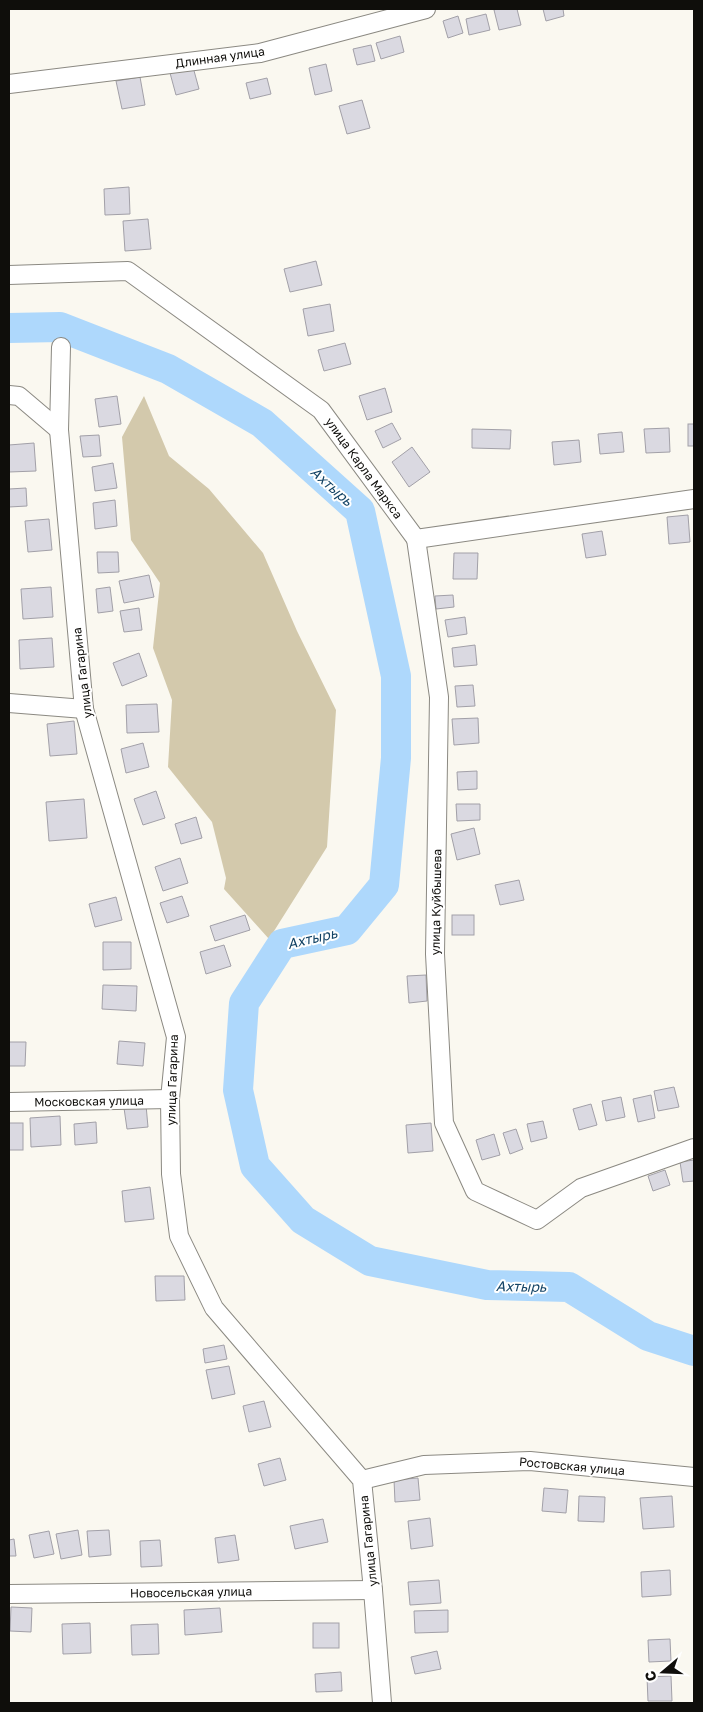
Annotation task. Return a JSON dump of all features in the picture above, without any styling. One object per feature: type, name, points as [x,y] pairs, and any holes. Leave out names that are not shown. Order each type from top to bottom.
[{"type":"street","name":"Длинная улица","points":[[9,84],[260,53],[426,9]]},
{"type":"street","name":"улица Карла Маркса","points":[[9,275],[128,271],[321,410],[416,539]]},
{"type":"street","name":"улица Гагарина","points":[[61,347],[59,430],[84,709],[176,1037],[170,1099],[171,1174],[180,1236],[214,1308],[362,1480],[382,1703]]},
{"type":"street","points":[[9,394],[19,396],[59,430]]},
{"type":"street","points":[[416,539],[694,499]]},
{"type":"street","name":"улица Куйбышева","points":[[416,539],[439,697],[435,954],[444,1123],[475,1191],[537,1220],[581,1188],[694,1148]]},
{"type":"street","points":[[9,703],[84,709]]},
{"type":"street","name":"Московская улица","points":[[9,1102],[170,1099]]},
{"type":"street","name":"Ростовская улица","points":[[362,1480],[424,1465],[530,1461],[694,1477]]},
{"type":"street","name":"Новосельская улица","points":[[9,1594],[373,1590]]},
{"type":"shaded area","points":[[144,396],[169,456],[209,489],[263,553],[297,631],[336,710],[327,847],[269,939],[224,889],[226,878],[212,822],[168,767],[172,700],[153,648],[160,583],[131,540],[122,437]]},
{"type":"building","points":[[517,9],[521,25],[499,30],[494,10]]},
{"type":"building","points":[[543,9],[563,9],[564,16],[546,21]]},
{"type":"building","points":[[486,14],[490,30],[469,35],[466,19]]},
{"type":"building","points":[[458,16],[463,33],[448,38],[443,21]]},
{"type":"building","points":[[400,36],[404,52],[381,59],[376,43]]},
{"type":"building","points":[[371,45],[375,61],[357,65],[353,49]]},
{"type":"building","points":[[326,64],[332,91],[315,95],[309,68]]},
{"type":"building","points":[[193,67],[199,89],[176,95],[170,73]]},
{"type":"building","points":[[140,77],[145,105],[122,109],[116,81]]},
{"type":"building","points":[[267,78],[271,94],[250,99],[246,83]]},
{"type":"building","points":[[362,100],[370,128],[347,134],[339,106]]},
{"type":"building","points":[[129,187],[130,214],[105,215],[104,189]]},
{"type":"building","points":[[148,219],[151,249],[125,251],[123,221]]},
{"type":"building","points":[[316,261],[322,285],[290,292],[284,269]]},
{"type":"building","points":[[330,304],[334,331],[308,336],[303,309]]},
{"type":"building","points":[[345,343],[351,364],[324,371],[318,350]]},
{"type":"building","points":[[385,388],[392,412],[367,420],[359,396]]},
{"type":"building","points":[[117,396],[121,424],[99,427],[95,399]]},
{"type":"building","points":[[392,423],[401,439],[383,448],[375,431]]},
{"type":"building","points":[[688,424],[694,424],[694,446],[688,446]]},
{"type":"building","points":[[669,428],[670,452],[646,453],[644,429]]},
{"type":"building","points":[[472,429],[511,430],[510,449],[472,448]]},
{"type":"building","points":[[622,432],[624,452],[600,454],[598,434]]},
{"type":"building","points":[[99,435],[101,456],[83,457],[80,436]]},
{"type":"building","points":[[579,440],[581,462],[554,465],[552,442]]},
{"type":"building","points":[[34,443],[36,471],[9,472],[9,445]]},
{"type":"building","points":[[412,447],[430,472],[409,487],[392,462]]},
{"type":"building","points":[[113,463],[117,488],[95,491],[92,467]]},
{"type":"building","points":[[26,488],[27,506],[9,507],[9,489]]},
{"type":"building","points":[[115,500],[117,526],[95,529],[93,503]]},
{"type":"building","points":[[688,515],[690,542],[669,544],[667,517]]},
{"type":"building","points":[[49,519],[52,550],[28,552],[25,521]]},
{"type":"building","points":[[602,531],[606,555],[586,558],[582,534]]},
{"type":"building","points":[[97,552],[118,552],[119,572],[98,573]]},
{"type":"building","points":[[454,553],[478,553],[477,579],[453,579]]},
{"type":"building","points":[[149,575],[154,597],[124,603],[119,581]]},
{"type":"building","points":[[51,587],[53,617],[23,619],[21,589]]},
{"type":"building","points":[[110,587],[113,611],[98,613],[96,589]]},
{"type":"building","points":[[453,595],[454,607],[436,609],[435,596]]},
{"type":"building","points":[[139,608],[142,630],[124,632],[120,611]]},
{"type":"building","points":[[465,617],[467,634],[448,637],[445,620]]},
{"type":"building","points":[[52,638],[54,667],[20,669],[19,640]]},
{"type":"building","points":[[475,645],[477,665],[454,667],[452,648]]},
{"type":"building","points":[[139,653],[147,676],[122,686],[113,663]]},
{"type":"building","points":[[473,685],[475,706],[457,707],[455,686]]},
{"type":"building","points":[[157,704],[159,732],[127,733],[126,705]]},
{"type":"building","points":[[478,718],[479,743],[454,745],[452,719]]},
{"type":"building","points":[[74,721],[77,754],[50,756],[47,724]]},
{"type":"building","points":[[143,743],[149,767],[126,773],[121,749]]},
{"type":"building","points":[[477,771],[477,789],[458,790],[457,772]]},
{"type":"building","points":[[156,791],[165,818],[143,825],[134,799]]},
{"type":"building","points":[[84,799],[87,838],[49,841],[46,802]]},
{"type":"building","points":[[456,804],[480,804],[480,820],[457,821]]},
{"type":"building","points":[[196,817],[202,838],[181,844],[175,824]]},
{"type":"building","points":[[474,828],[480,854],[457,860],[451,834]]},
{"type":"building","points":[[180,858],[188,883],[163,891],[155,867]]},
{"type":"building","points":[[519,880],[524,900],[500,905],[495,885]]},
{"type":"building","points":[[182,896],[189,916],[167,923],[160,903]]},
{"type":"building","points":[[116,897],[122,920],[95,927],[89,904]]},
{"type":"building","points":[[245,915],[250,930],[215,941],[210,926]]},
{"type":"building","points":[[452,915],[474,915],[474,935],[452,935]]},
{"type":"building","points":[[103,942],[131,942],[131,969],[103,970]]},
{"type":"building","points":[[224,945],[231,966],[206,974],[200,952]]},
{"type":"building","points":[[426,975],[427,1001],[409,1003],[407,976]]},
{"type":"building","points":[[103,985],[137,986],[136,1011],[102,1009]]},
{"type":"building","points":[[119,1041],[145,1043],[143,1066],[117,1064]]},
{"type":"building","points":[[9,1042],[26,1042],[25,1066],[9,1066]]},
{"type":"building","points":[[674,1087],[679,1107],[658,1111],[654,1091]]},
{"type":"building","points":[[651,1095],[655,1118],[638,1122],[633,1099]]},
{"type":"building","points":[[621,1097],[625,1117],[606,1121],[602,1101]]},
{"type":"building","points":[[591,1104],[597,1125],[579,1130],[573,1109]]},
{"type":"building","points":[[146,1105],[148,1127],[127,1129],[124,1108]]},
{"type":"building","points":[[60,1116],[61,1145],[31,1147],[30,1118]]},
{"type":"building","points":[[543,1121],[547,1138],[531,1142],[527,1124]]},
{"type":"building","points":[[96,1122],[97,1143],[75,1145],[74,1124]]},
{"type":"building","points":[[9,1123],[23,1123],[23,1150],[9,1150]]},
{"type":"building","points":[[431,1123],[433,1151],[408,1153],[406,1125]]},
{"type":"building","points":[[516,1129],[523,1149],[510,1154],[503,1133]]},
{"type":"building","points":[[494,1134],[500,1155],[482,1160],[476,1140]]},
{"type":"building","points":[[694,1160],[694,1181],[683,1182],[680,1162]]},
{"type":"building","points":[[665,1170],[670,1185],[653,1191],[648,1176]]},
{"type":"building","points":[[150,1187],[154,1219],[125,1222],[122,1191]]},
{"type":"building","points":[[155,1276],[184,1276],[185,1300],[156,1301]]},
{"type":"building","points":[[224,1345],[227,1359],[205,1363],[203,1349]]},
{"type":"building","points":[[229,1366],[235,1394],[212,1399],[206,1370]]},
{"type":"building","points":[[264,1401],[271,1427],[249,1432],[243,1406]]},
{"type":"building","points":[[280,1458],[286,1480],[264,1486],[258,1464]]},
{"type":"building","points":[[418,1478],[420,1500],[395,1502],[394,1480]]},
{"type":"building","points":[[544,1488],[568,1490],[566,1513],[542,1511]]},
{"type":"building","points":[[579,1496],[605,1497],[604,1522],[578,1521]]},
{"type":"building","points":[[672,1496],[674,1527],[643,1529],[640,1498]]},
{"type":"building","points":[[430,1518],[433,1546],[411,1549],[408,1521]]},
{"type":"building","points":[[323,1519],[328,1542],[295,1549],[290,1526]]},
{"type":"building","points":[[78,1530],[82,1555],[61,1559],[56,1534]]},
{"type":"building","points":[[109,1530],[111,1555],[89,1557],[87,1531]]},
{"type":"building","points":[[49,1531],[54,1554],[34,1558],[29,1535]]},
{"type":"building","points":[[235,1535],[239,1560],[218,1563],[215,1538]]},
{"type":"building","points":[[14,1539],[16,1556],[9,1556],[9,1540]]},
{"type":"building","points":[[160,1540],[162,1566],[141,1567],[140,1541]]},
{"type":"building","points":[[670,1570],[671,1595],[642,1597],[641,1572]]},
{"type":"building","points":[[439,1580],[441,1603],[410,1605],[408,1582]]},
{"type":"building","points":[[11,1607],[32,1608],[31,1632],[10,1631]]},
{"type":"building","points":[[220,1608],[222,1632],[185,1635],[184,1610]]},
{"type":"building","points":[[448,1610],[448,1632],[415,1633],[414,1611]]},
{"type":"building","points":[[90,1623],[91,1653],[63,1654],[62,1624]]},
{"type":"building","points":[[313,1623],[339,1623],[339,1648],[313,1648]]},
{"type":"building","points":[[158,1624],[159,1654],[132,1655],[131,1625]]},
{"type":"building","points":[[670,1639],[671,1661],[649,1662],[648,1640]]},
{"type":"building","points":[[437,1651],[441,1669],[415,1674],[411,1657]]},
{"type":"building","points":[[341,1672],[342,1691],[316,1692],[315,1674]]},
{"type":"building","points":[[671,1676],[672,1701],[648,1701],[647,1677]]},
{"type":"waterway","name":"Ахтырь","points":[[9,328],[60,327],[168,369],[262,423],[360,511],[396,676],[396,758],[384,885],[347,930],[282,944],[244,1003],[238,1090],[255,1166],[303,1220],[370,1261],[487,1285],[569,1287],[648,1336],[694,1351]]}]
